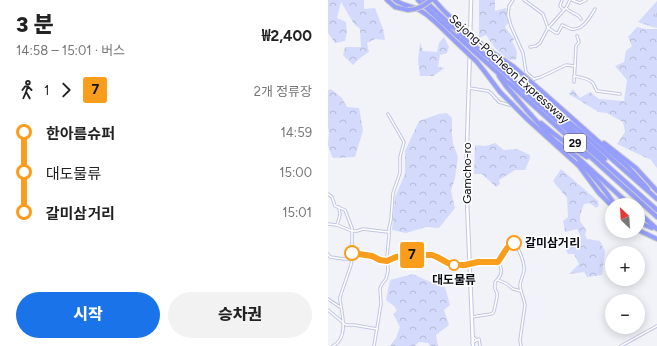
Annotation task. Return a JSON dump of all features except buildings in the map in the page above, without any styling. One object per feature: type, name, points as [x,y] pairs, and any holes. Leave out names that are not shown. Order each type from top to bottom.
[{"type":"highway","points":[[387,0],[396,7],[408,10],[414,10],[422,7],[432,0],[471,36],[514,67],[628,167],[656,199]]},
{"type":"highway","points":[[395,0],[403,5],[421,11],[455,41],[477,62],[500,92],[536,128],[579,166],[605,199]]},
{"type":"highway","name":"Sejong-Pocheon Expressway","points":[[418,0],[508,84],[536,104],[657,210]]},
{"type":"highway","name":"Sejong-Pocheon Expressway","points":[[424,0],[508,76],[595,162],[657,217]]},
{"type":"highway","points":[[508,84],[531,115],[555,141],[577,157],[622,198]]},
{"type":"highway","points":[[546,95],[636,168],[657,191]]},
{"type":"highway","points":[[536,104],[552,112],[579,130],[656,199]]},
{"type":"highway","points":[[552,112],[583,138],[636,191]]},
{"type":"highway","points":[[531,115],[574,149],[595,162]]},
{"type":"highway","points":[[536,128],[588,171],[602,186],[610,198]]},
{"type":"highway","points":[[645,219],[657,230]]},
{"type":"highway","points":[[645,224],[657,230]]},
{"type":"highway","points":[[645,233],[657,239]]},
{"type":"main road","name":"Gamcho-ro","points":[[472,0],[466,177],[473,344]]},
{"type":"street","points":[[513,0],[508,10],[510,21],[523,53],[526,72],[534,79]]},
{"type":"street","points":[[524,0],[543,14],[548,28],[556,33],[558,33],[562,25],[571,29],[577,29],[587,22],[595,9]]},
{"type":"street","points":[[562,0],[560,6],[564,10]]},
{"type":"street","points":[[530,47],[536,46],[540,43],[548,28],[566,8],[571,0],[580,3],[586,0]]},
{"type":"street","points":[[566,8],[570,12],[579,15],[582,19]]},
{"type":"street","points":[[574,82],[576,46],[579,42],[577,36]]},
{"type":"street","points":[[469,88],[488,91],[499,102],[511,105],[534,79],[566,65],[576,66]]},
{"type":"street","points":[[574,76],[589,80],[597,91],[620,94]]},
{"type":"street","points":[[374,346],[381,304],[380,288],[386,280],[388,271],[386,256],[391,220],[392,192],[400,173],[400,158],[404,142],[388,114]]},
{"type":"street","points":[[328,194],[331,196],[335,206],[346,212],[352,226],[352,259],[349,273],[340,297],[343,323],[341,336],[337,344],[333,346]]},
{"type":"street","points":[[337,225],[340,215],[339,207]]},
{"type":"street","points":[[328,224],[337,225],[352,231],[363,229],[389,232]]},
{"type":"street","points":[[498,262],[513,242],[521,255],[524,270],[521,283],[521,291],[524,301],[520,340],[521,346]]},
{"type":"street","points":[[352,253],[372,256],[380,260],[387,261],[396,257],[415,255],[434,256],[451,264],[458,265],[478,262],[498,262]]},
{"type":"street","points":[[328,254],[330,257],[352,259]]},
{"type":"street","points":[[472,317],[493,313],[498,297],[494,285],[502,271],[498,262]]},
{"type":"street","points":[[498,280],[507,284],[513,289],[521,291]]},
{"type":"street","points":[[328,299],[341,308]]},
{"type":"street","points":[[328,310],[346,325],[377,329]]},
{"type":"street","points":[[621,346],[657,326]]},
{"type":"street","points":[[472,336],[477,340],[479,339],[480,346]]},
{"type":"street","points":[[473,344],[477,340]]},
{"type":"green space","points":[[328,0],[364,0],[364,9],[375,8],[383,29],[385,40],[375,39],[367,43],[369,52],[353,65],[343,55],[345,47],[361,47],[360,29],[354,24],[341,2],[337,18],[346,22],[347,32],[345,41],[335,43],[328,33]]},
{"type":"green space","points":[[479,0],[495,0],[495,11],[506,8],[509,22],[505,27],[514,39],[512,42],[517,53],[515,60],[507,59],[495,48],[486,35],[479,38]]},
{"type":"green space","points":[[657,1],[657,28],[638,22]]},
{"type":"green space","points":[[637,27],[657,29],[657,168],[651,160],[617,144],[625,132],[623,122],[607,113],[597,112],[569,94],[573,89],[580,98],[590,92],[599,99],[624,101],[627,80],[615,66],[624,62],[626,51],[632,46],[628,37]]},
{"type":"green space","points":[[444,37],[449,47],[447,53],[440,55],[438,67],[445,68],[433,76],[420,76],[418,61],[420,42],[423,51],[437,52],[439,43]]},
{"type":"green space","points":[[331,89],[342,98],[347,107],[359,108],[363,130],[355,157],[333,158],[329,150],[328,90]]},
{"type":"green space","points":[[447,113],[452,118],[453,144],[458,157],[455,178],[451,191],[455,208],[439,228],[426,227],[406,233],[392,230],[395,197],[405,174],[405,151],[419,121],[439,114]]},
{"type":"green space","points":[[495,143],[504,150],[517,149],[530,155],[525,170],[515,170],[499,180],[500,184],[496,187],[482,174],[474,174],[475,145],[486,146]]},
{"type":"green space","points":[[561,169],[598,201],[599,206],[596,208],[590,203],[584,204],[580,215],[580,221],[586,230],[585,235],[587,239],[600,241],[605,251],[602,275],[587,277],[584,272],[569,274],[579,264],[574,254],[568,254],[564,247],[565,242],[572,241],[580,235],[577,229],[565,232],[563,221],[568,217],[567,198],[553,181]]},
{"type":"green space","points":[[413,274],[439,286],[445,287],[450,305],[444,310],[449,325],[436,335],[438,346],[430,346],[428,343],[419,342],[415,346],[390,346],[396,338],[400,327],[393,314],[397,311],[394,306],[386,300],[390,280]]},
{"type":"bus line","name":"7","points":[[352,253],[372,256],[380,260],[387,261],[396,257],[409,255],[432,255],[448,263],[465,265],[478,262],[496,263],[507,248],[513,242],[514,243]]},
{"type":"place","name":"갈미삼거리","points":[[514,243]]},
{"type":"place","name":"대도물류","points":[[454,265]]}]
